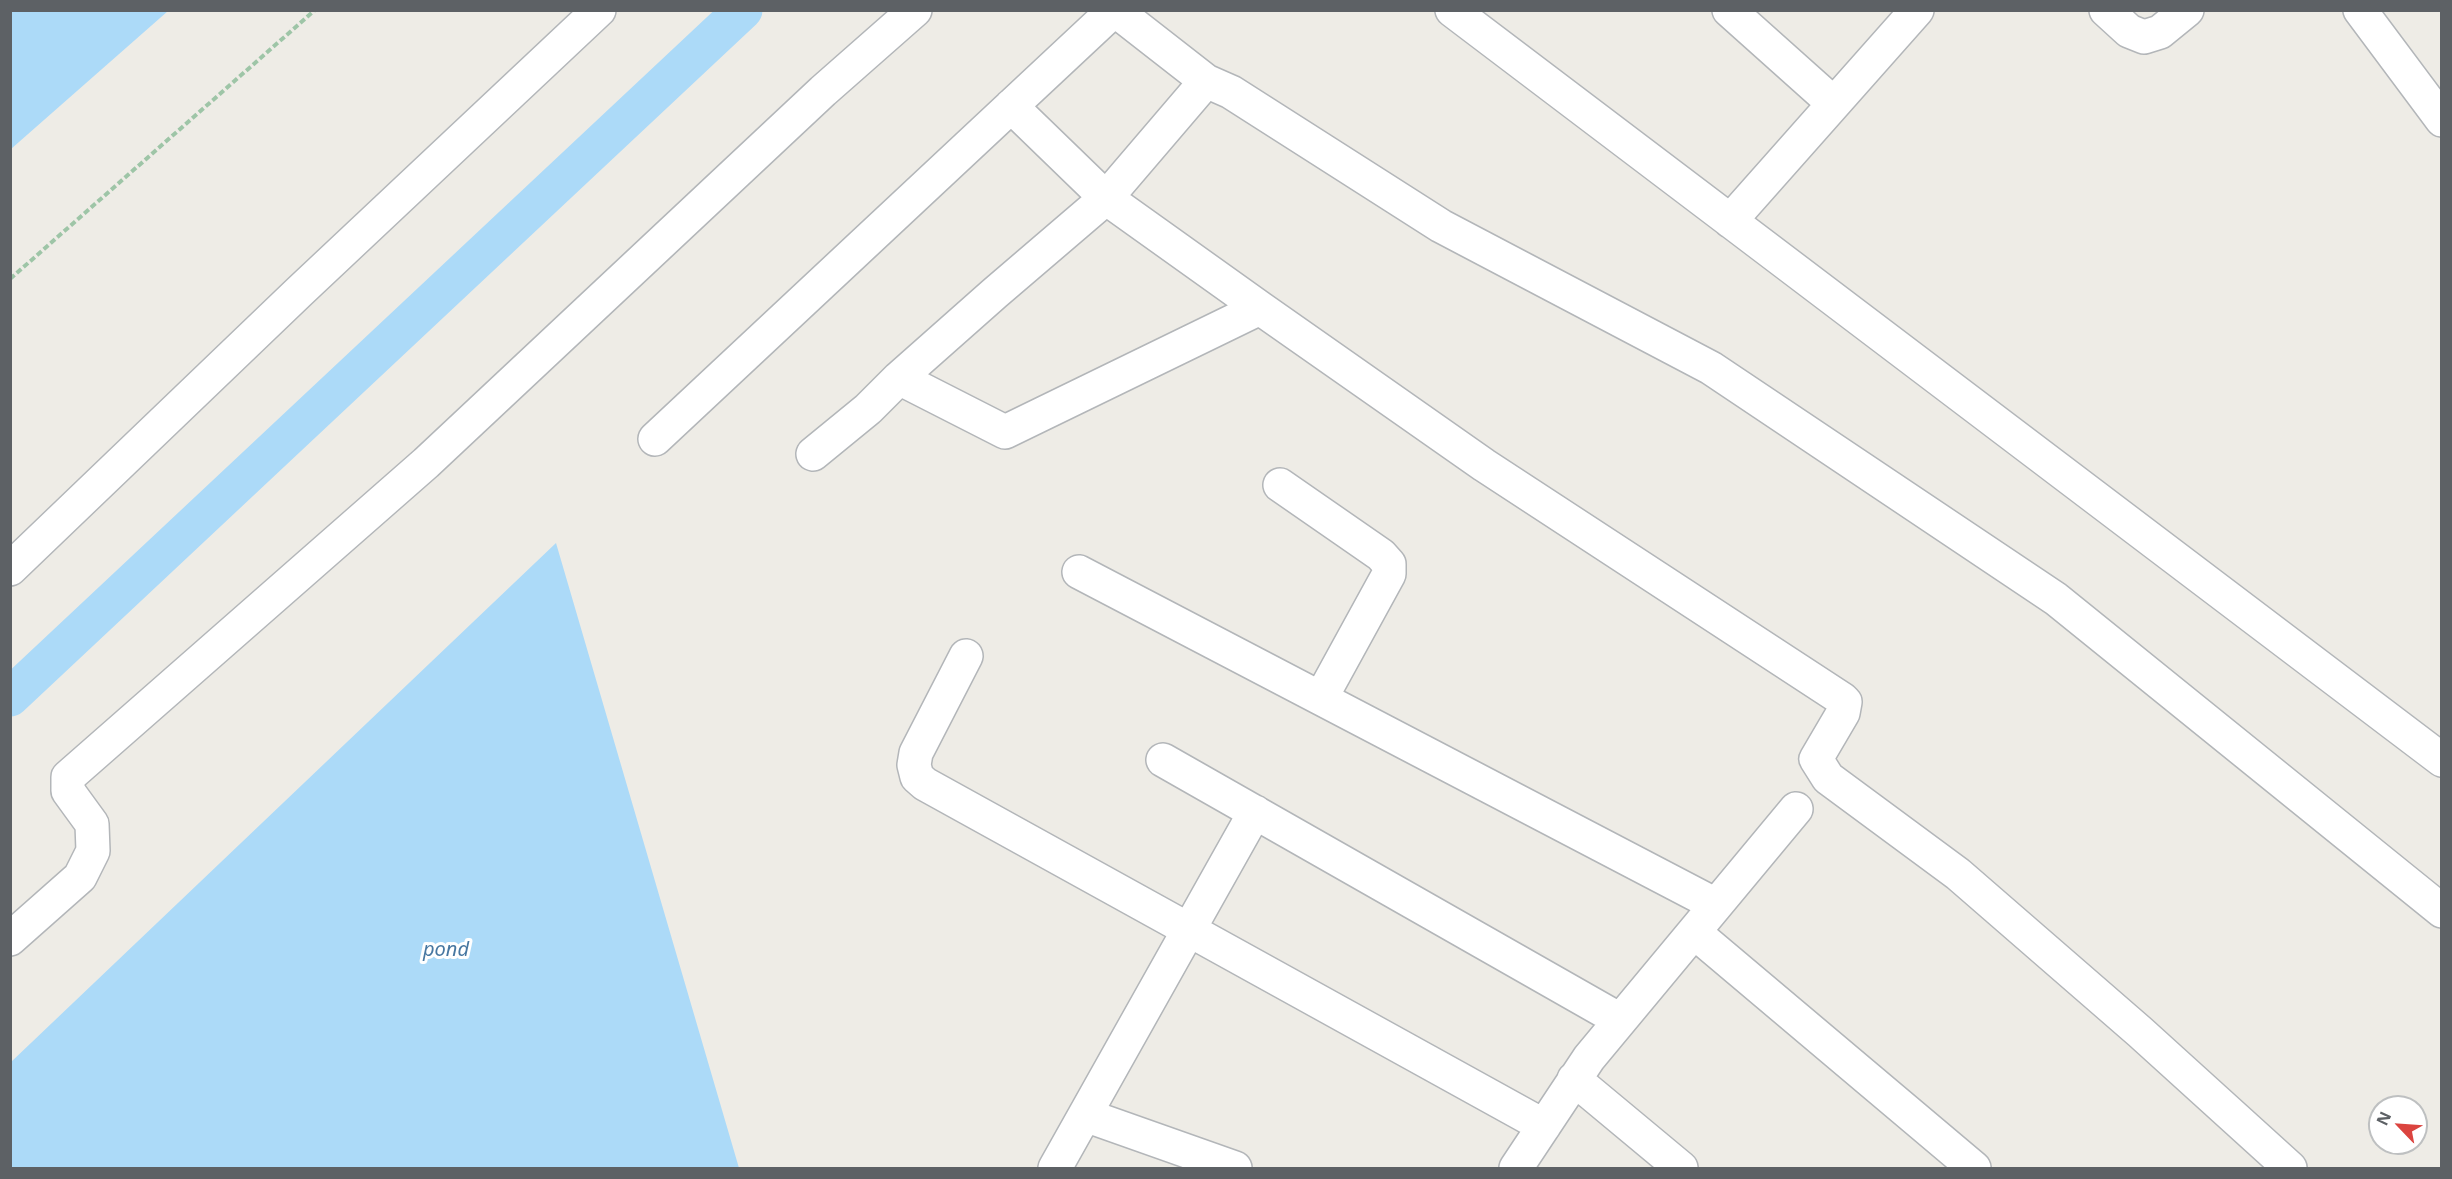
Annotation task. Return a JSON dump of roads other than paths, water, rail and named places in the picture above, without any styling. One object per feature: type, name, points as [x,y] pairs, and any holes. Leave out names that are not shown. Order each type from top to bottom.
[{"type":"street","points":[[10,569],[299,292],[599,10]]},
{"type":"street","points":[[10,939],[80,877],[93,851],[92,824],[68,791],[68,777],[426,463],[823,91],[915,10]]},
{"type":"street","points":[[655,439],[1114,10],[1206,81],[1231,92],[1441,226],[1711,368],[2056,599],[2442,911]]},
{"type":"street","points":[[1452,10],[2442,760]]},
{"type":"street","points":[[1729,10],[1833,103]]},
{"type":"street","points":[[1730,221],[1917,10]]},
{"type":"street","points":[[2106,10],[2129,31],[2144,37],[2160,32],[2187,10]]},
{"type":"street","points":[[2360,10],[2442,120]]},
{"type":"street","points":[[813,454],[868,409],[899,378],[1106,198],[1206,81]]},
{"type":"street","points":[[1011,106],[1106,198],[1260,308],[1503,477],[1842,699],[1845,702],[1843,713],[1815,759],[1828,778],[1958,874],[2140,1032],[2290,1168]]},
{"type":"street","points":[[899,378],[1005,432],[1260,308]]},
{"type":"street","points":[[1280,484],[1381,555],[1389,564],[1389,574],[1321,698]]},
{"type":"street","points":[[1079,572],[1716,905]]},
{"type":"street","points":[[966,656],[916,753],[914,765],[917,777],[925,784],[1544,1125]]},
{"type":"street","points":[[1163,760],[1620,1020]]},
{"type":"street","points":[[1516,1168],[1574,1079],[1620,1020],[1796,809]]},
{"type":"street","points":[[1055,1168],[1255,813]]},
{"type":"street","points":[[1694,932],[1974,1168]]},
{"type":"street","points":[[1574,1079],[1681,1168]]},
{"type":"street","points":[[1084,1115],[1235,1168]]},
{"type":"water","points":[[11,10],[168,10],[168,11],[11,149]]},
{"type":"water","name":"pond","points":[[556,543],[739,1168],[11,1168],[11,1062]]},
{"type":"waterway","points":[[10,697],[743,10]]}]
